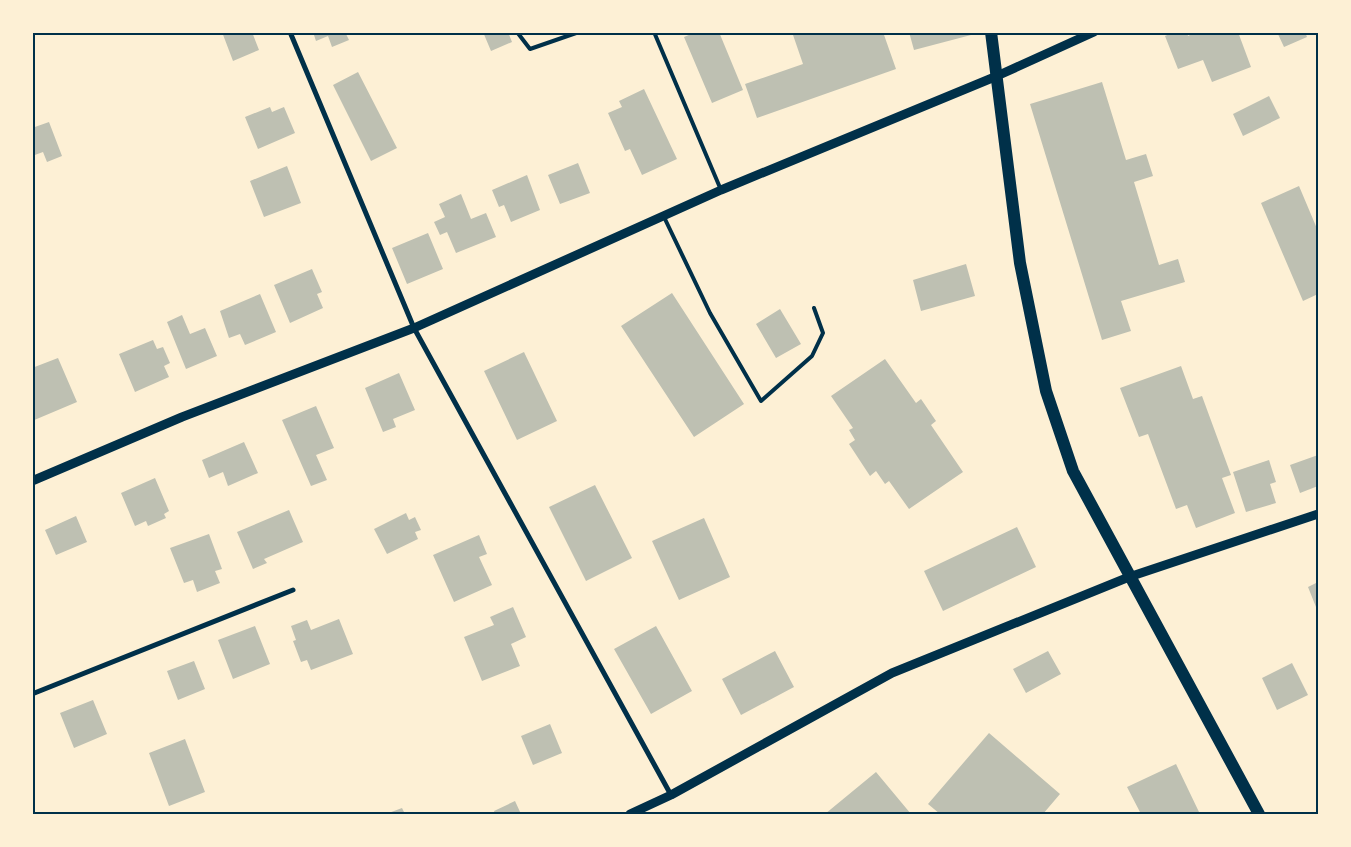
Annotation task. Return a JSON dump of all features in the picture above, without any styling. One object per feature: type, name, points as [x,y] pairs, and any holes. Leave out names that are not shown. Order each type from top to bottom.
[{"type":"main road","points":[[991,32],[1020,264],[1046,391],[1073,471],[1259,814]]},
{"type":"street","points":[[290,32],[414,328],[671,795]]},
{"type":"street","points":[[32,481],[182,418],[414,328],[721,190],[997,76],[1094,32]]},
{"type":"street","points":[[630,814],[671,795],[892,673],[1129,577],[1318,514]]},
{"type":"street","points":[[32,694],[293,590]]},
{"type":"lane","points":[[517,32],[530,49],[579,32]]},
{"type":"lane","points":[[654,32],[721,190]]},
{"type":"lane","points":[[663,216],[710,313],[761,401],[812,356],[823,333],[814,308]]},
{"type":"building","points":[[222,32],[252,32],[259,50],[233,61]]},
{"type":"building","points":[[313,32],[345,32],[349,40],[332,47],[328,36],[316,41]]},
{"type":"building","points":[[483,32],[508,32],[512,42],[491,51]]},
{"type":"building","points":[[696,32],[719,32],[743,90],[712,103],[684,37]]},
{"type":"building","points":[[792,32],[883,32],[896,69],[757,118],[745,84],[803,64]]},
{"type":"building","points":[[909,32],[970,32],[971,35],[914,50]]},
{"type":"building","points":[[1174,32],[1187,32],[1188,36],[1196,32],[1238,32],[1251,67],[1212,82],[1203,60],[1178,69],[1165,36]]},
{"type":"building","points":[[1277,32],[1305,32],[1307,37],[1284,47]]},
{"type":"building","points":[[358,72],[397,148],[371,161],[333,85]]},
{"type":"building","points":[[1102,82],[1126,160],[1146,154],[1153,176],[1134,182],[1159,265],[1178,259],[1185,282],[1121,301],[1131,331],[1102,340],[1030,104]]},
{"type":"building","points":[[644,89],[677,159],[642,175],[630,149],[625,151],[608,113],[622,107],[619,101]]},
{"type":"building","points":[[1269,96],[1280,118],[1243,136],[1233,114]]},
{"type":"building","points":[[270,107],[272,112],[284,107],[295,133],[258,149],[245,117]]},
{"type":"building","points":[[49,122],[62,156],[47,162],[43,152],[32,156],[32,128]]},
{"type":"building","points":[[578,163],[590,193],[560,204],[548,175]]},
{"type":"building","points":[[287,166],[301,203],[264,217],[250,181]]},
{"type":"building","points":[[527,175],[540,210],[511,222],[504,205],[499,207],[492,190]]},
{"type":"building","points":[[1299,186],[1318,231],[1318,294],[1303,301],[1261,203]]},
{"type":"building","points":[[461,194],[471,219],[486,213],[496,237],[456,253],[447,232],[440,235],[434,222],[445,217],[439,204]]},
{"type":"building","points":[[428,233],[443,269],[407,284],[392,248]]},
{"type":"building","points":[[966,264],[975,296],[921,311],[913,280]]},
{"type":"building","points":[[312,269],[322,292],[317,294],[323,308],[290,323],[274,285]]},
{"type":"building","points":[[672,293],[744,404],[694,437],[621,326]]},
{"type":"building","points":[[260,294],[276,332],[245,345],[240,334],[229,338],[220,311]]},
{"type":"building","points":[[780,309],[801,344],[776,358],[756,324]]},
{"type":"building","points":[[182,315],[190,334],[205,328],[217,356],[186,369],[167,322]]},
{"type":"building","points":[[153,340],[157,349],[163,347],[170,363],[164,366],[169,377],[135,392],[119,354]]},
{"type":"building","points":[[524,352],[557,421],[517,440],[484,371]]},
{"type":"building","points":[[58,358],[77,402],[32,421],[32,368]]},
{"type":"building","points":[[885,359],[916,403],[921,399],[936,421],[931,425],[963,472],[909,509],[889,481],[885,484],[876,471],[870,476],[849,444],[855,440],[849,430],[853,428],[831,396]]},
{"type":"building","points":[[1181,366],[1193,399],[1202,396],[1231,475],[1222,478],[1235,513],[1196,528],[1187,505],[1176,509],[1148,434],[1139,437],[1120,388]]},
{"type":"building","points":[[399,373],[415,410],[393,419],[396,427],[383,432],[365,388]]},
{"type":"building","points":[[316,406],[334,448],[316,455],[327,480],[311,486],[282,420]]},
{"type":"building","points":[[244,442],[258,473],[228,486],[223,472],[209,478],[202,460]]},
{"type":"building","points":[[1318,455],[1318,486],[1300,493],[1290,465]]},
{"type":"building","points":[[1269,460],[1276,482],[1270,484],[1276,503],[1246,512],[1233,472]]},
{"type":"building","points":[[155,478],[169,511],[164,514],[166,518],[148,526],[146,521],[135,526],[121,493]]},
{"type":"building","points":[[595,485],[632,558],[586,581],[549,507]]},
{"type":"building","points":[[289,510],[303,542],[264,559],[267,563],[253,569],[237,532]]},
{"type":"building","points":[[406,513],[409,520],[415,517],[421,530],[415,532],[418,539],[387,554],[374,529]]},
{"type":"building","points":[[76,516],[87,542],[56,555],[45,530]]},
{"type":"building","points":[[704,518],[730,577],[679,600],[652,541]]},
{"type":"building","points":[[1017,527],[1036,567],[943,611],[924,571]]},
{"type":"building","points":[[209,534],[222,569],[215,571],[220,583],[197,592],[193,580],[184,583],[170,548]]},
{"type":"building","points":[[479,535],[487,554],[479,557],[492,585],[454,602],[433,555]]},
{"type":"building","points":[[1318,582],[1318,612],[1308,587]]},
{"type":"building","points":[[513,607],[526,637],[511,644],[520,666],[482,681],[464,637],[494,625],[490,617]]},
{"type":"building","points":[[339,619],[353,654],[311,670],[307,660],[301,662],[293,641],[296,640],[291,626],[307,620],[311,630]]},
{"type":"building","points":[[255,626],[270,664],[233,679],[218,640]]},
{"type":"building","points":[[656,626],[692,691],[651,714],[614,649]]},
{"type":"building","points":[[775,651],[794,687],[741,715],[722,679]]},
{"type":"building","points":[[1048,651],[1061,674],[1026,693],[1013,669]]},
{"type":"building","points":[[194,661],[205,689],[178,700],[167,671]]},
{"type":"building","points":[[1292,663],[1308,695],[1277,710],[1262,678]]},
{"type":"building","points":[[93,700],[107,734],[74,748],[60,713]]},
{"type":"building","points":[[550,724],[562,753],[533,765],[521,736]]},
{"type":"building","points":[[989,733],[1060,794],[1043,814],[940,814],[928,804]]},
{"type":"building","points":[[185,739],[205,792],[169,806],[149,753]]},
{"type":"building","points":[[1176,764],[1199,812],[1194,814],[1141,814],[1127,787]]},
{"type":"building","points":[[876,772],[911,814],[825,814]]},
{"type":"building","points":[[515,801],[521,814],[495,814],[494,811]]},
{"type":"building","points":[[402,808],[405,814],[386,814]]}]
